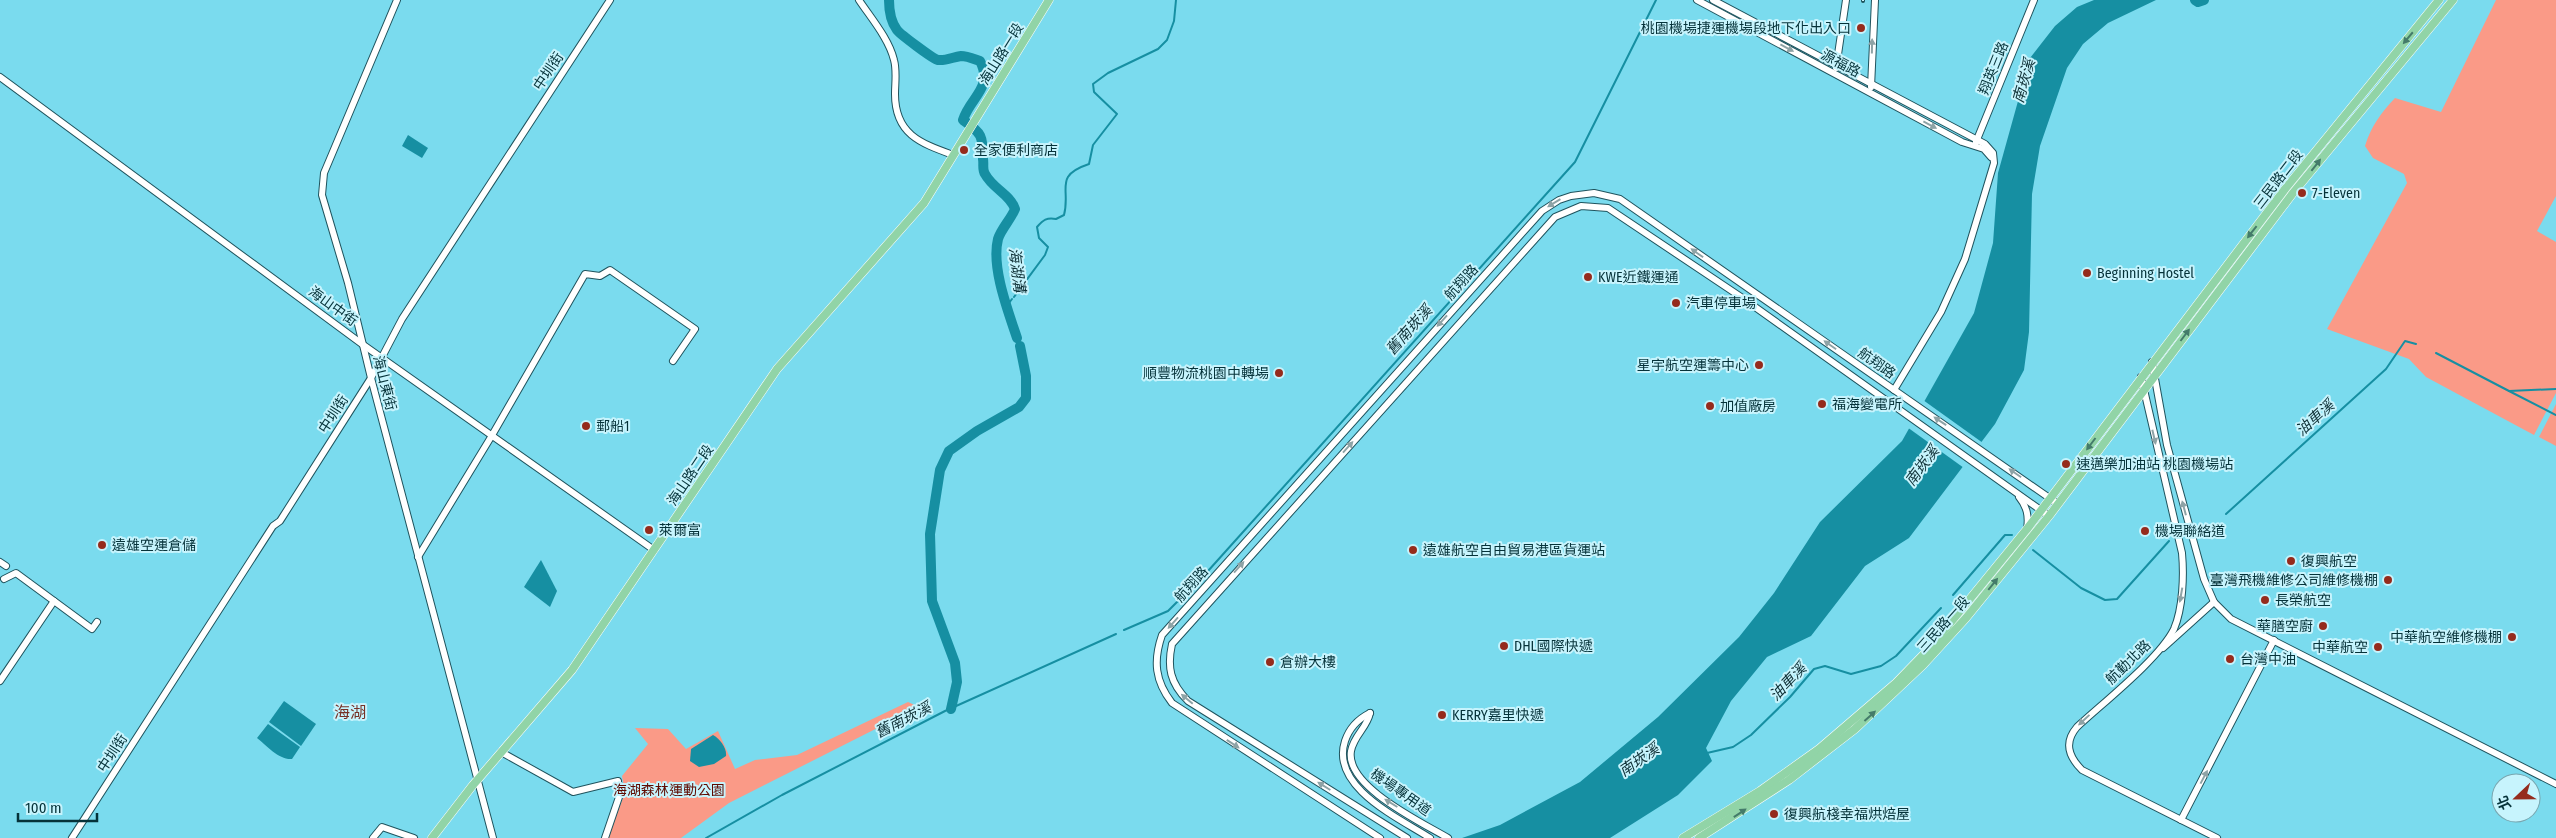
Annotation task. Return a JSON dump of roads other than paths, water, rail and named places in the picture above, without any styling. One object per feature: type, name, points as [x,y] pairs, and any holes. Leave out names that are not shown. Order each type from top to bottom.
[{"type":"main road","name":"海山路一段","points":[[972,125],[1049,0]]},
{"type":"main road","name":"三民路二段","points":[[2142,377],[2290,184],[2439,0]]},
{"type":"main road","name":"三民路二段","points":[[2155,374],[2320,160],[2453,0]]},
{"type":"main road","name":"海山路二段","points":[[432,838],[476,781],[572,670],[777,369],[924,204],[972,125]]},
{"type":"main road","name":"三民路一段","points":[[1699,838],[1790,780],[1882,705],[1966,618],[2049,516],[2155,374]]},
{"type":"main road","name":"三民路一段","points":[[1683,838],[1789,771],[1819,749],[1896,683],[1960,614],[2042,510],[2142,377]]},
{"type":"street","name":"海山東街","points":[[397,0],[324,173],[322,195],[348,283],[362,344],[476,781],[493,838]]},
{"type":"street","name":"中圳街","points":[[72,838],[371,378],[402,319],[610,0]]},
{"type":"street","points":[[859,0],[889,47],[894,60],[896,112],[899,121],[915,139],[953,155]]},
{"type":"street","name":"源福路","points":[[1697,0],[1706,2],[1834,74],[1962,142],[1976,143]]},
{"type":"street","name":"源福路","points":[[1713,0],[1976,143]]},
{"type":"street","points":[[1834,74],[1837,66],[1846,0]]},
{"type":"street","points":[[1871,93],[1875,0]]},
{"type":"street","name":"翔英三路","points":[[1976,143],[2034,0]]},
{"type":"street","name":"海山中街","points":[[0,77],[362,344],[491,437],[654,550]]},
{"type":"street","points":[[1896,391],[1954,284],[1975,230],[1993,167],[1992,153],[1989,148],[1976,143]]},
{"type":"street","name":"航翔路","points":[[1380,838],[1172,703],[1165,695],[1157,674],[1155,660],[1158,648],[1162,635],[1466,295],[1549,206],[1571,196],[1588,193],[1609,195],[1620,199],[2058,504]]},
{"type":"street","name":"航翔路","points":[[1407,838],[1188,701],[1178,691],[1172,680],[1169,668],[1172,644],[1554,217],[1582,206],[1608,208],[1892,404],[2049,516]]},
{"type":"street","points":[[418,557],[491,437],[584,274],[600,276],[610,270],[695,329],[673,361]]},
{"type":"street","points":[[2152,362],[2167,445],[2204,580],[2214,602],[2231,618],[2556,784]]},
{"type":"street","name":"航勤北路","points":[[2142,377],[2182,553],[2184,578],[2174,628],[2156,654],[2077,727],[2068,741],[2069,750],[2082,770],[2217,838]]},
{"type":"street","points":[[2014,490],[2026,508],[2029,518],[2027,528]]},
{"type":"street","points":[[4,579],[16,574],[92,629],[98,622]]},
{"type":"street","points":[[0,681],[54,601]]},
{"type":"street","points":[[2156,654],[2214,602]]},
{"type":"street","points":[[2181,820],[2274,640]]},
{"type":"street","name":"機場專用道","points":[[1430,838],[1372,800],[1355,785],[1345,768],[1343,757],[1347,736],[1362,717],[1370,713],[1368,723],[1354,741],[1351,753],[1356,774],[1380,796],[1448,838]]},
{"type":"street","points":[[501,752],[573,792],[618,781],[619,796],[605,838]]},
{"type":"street","points":[[373,838],[382,827],[414,838]]},
{"type":"water","name":"南崁溪","points":[[2094,0],[2156,0],[2108,23],[2083,44],[2067,68],[2040,146],[2032,194],[2029,332],[2024,370],[1995,424],[1909,538],[1865,566],[1811,636],[1767,657],[1731,701],[1706,748],[1712,761],[1678,795],[1610,838],[1462,838],[1500,825],[1580,782],[1658,717],[1739,637],[1774,593],[1820,522],[1902,441],[1974,313],[1993,243],[1998,173],[2030,58],[2055,26],[2077,7]]},
{"type":"water","points":[[408,135],[428,148],[422,158],[402,146]]},
{"type":"water","points":[[541,560],[557,591],[550,607],[524,587]]},
{"type":"water","points":[[284,701],[316,724],[301,746],[269,722]]},
{"type":"water","points":[[268,724],[300,747],[292,759],[278,755],[257,738]]},
{"type":"water","points":[[713,735],[722,744],[726,756],[714,764],[699,767],[690,761],[691,749]]},
{"type":"waterway","name":"海湖溝","points":[[889,0],[889,8],[895,27],[917,46],[938,60],[961,56],[980,61],[984,70],[983,85],[963,120],[978,132],[982,140],[983,169],[985,174],[992,184],[1009,199],[1015,209],[999,235],[996,250],[1002,289],[1017,338]]},
{"type":"waterway","points":[[1014,297],[1045,255],[1048,247],[1039,238],[1037,227],[1045,220],[1050,218],[1056,219],[1064,215],[1067,179],[1071,173],[1089,164],[1093,145],[1117,114],[1094,92],[1093,84],[1108,73],[1158,49],[1167,40],[1174,21],[1176,0]]},
{"type":"waterway","name":"舊南崁溪","points":[[1124,630],[1168,611],[1208,571],[1575,162],[1656,0]]},
{"type":"waterway","points":[[2195,0],[2198,2],[2204,0]]},
{"type":"waterway","name":"海湖溝","points":[[1006,307],[1012,299]]},
{"type":"waterway","name":"油車溪","points":[[2226,514],[2386,369],[2405,341],[2416,344]]},
{"type":"waterway","name":"海湖溝","points":[[951,709],[957,682],[955,663],[932,601],[930,534],[940,470],[949,451],[977,431],[1019,407],[1026,398],[1026,376],[1020,346]]},
{"type":"waterway","name":"油車溪","points":[[2436,353],[2509,391],[2556,389]]},
{"type":"waterway","points":[[2509,391],[2556,415]]},
{"type":"waterway","name":"油車溪","points":[[1953,595],[2005,535],[2012,535]]},
{"type":"waterway","name":"油車溪","points":[[2033,550],[2081,588],[2105,600],[2117,599],[2169,541]]},
{"type":"waterway","name":"油車溪","points":[[1707,753],[1733,747],[1751,735],[1790,697],[1814,669],[1825,666],[1851,674],[1881,666],[1896,656],[1941,608]]},
{"type":"waterway","name":"舊南崁溪","points":[[706,838],[782,795],[945,711],[1116,634]]},
{"type":"place","name":"桃園機場捷運機場段地下化出入口","points":[[1861,28]]},
{"type":"place","name":"全家便利商店","points":[[964,150]]},
{"type":"place","name":"7-Eleven","points":[[2302,193]]},
{"type":"place","name":"Beginning Hostel","points":[[2087,273]]},
{"type":"place","name":"KWE近鐵運通","points":[[1588,277]]},
{"type":"place","name":"汽車停車場","points":[[1676,303]]},
{"type":"place","name":"星宇航空運籌中心","points":[[1759,365]]},
{"type":"place","name":"順豐物流桃園中轉場","points":[[1279,373]]},
{"type":"place","name":"福海變電所","points":[[1822,404]]},
{"type":"place","name":"加值廠房","points":[[1710,406]]},
{"type":"place","name":"郵船1","points":[[586,426]]},
{"type":"place","name":"速邁樂加油站 桃園機場站","points":[[2066,464]]},
{"type":"place","name":"萊爾富","points":[[649,530]]},
{"type":"place","name":"機場聯絡道","points":[[2145,531]]},
{"type":"place","name":"遠雄空運倉儲","points":[[102,545]]},
{"type":"place","name":"遠雄航空自由貿易港區貨運站","points":[[1413,550]]},
{"type":"place","name":"復興航空","points":[[2291,561]]},
{"type":"place","name":"臺灣飛機維修公司維修機棚","points":[[2388,580]]},
{"type":"place","name":"長榮航空","points":[[2265,600]]},
{"type":"place","name":"華膳空廚","points":[[2323,626]]},
{"type":"place","name":"中華航空維修機棚","points":[[2512,637]]},
{"type":"place","name":"DHL國際快遞","points":[[1504,646]]},
{"type":"place","name":"中華航空","points":[[2378,647]]},
{"type":"place","name":"台灣中油","points":[[2230,659]]},
{"type":"place","name":"倉辦大樓","points":[[1270,662]]},
{"type":"place","name":"KERRY嘉里快遞","points":[[1442,715]]},
{"type":"place","name":"復興航棧幸福烘焙屋","points":[[1774,814]]},
{"type":"district","name":"海湖","points":[[350,712]]},
{"type":"park label","name":"海湖森林運動公園","points":[[669,790]]}]
